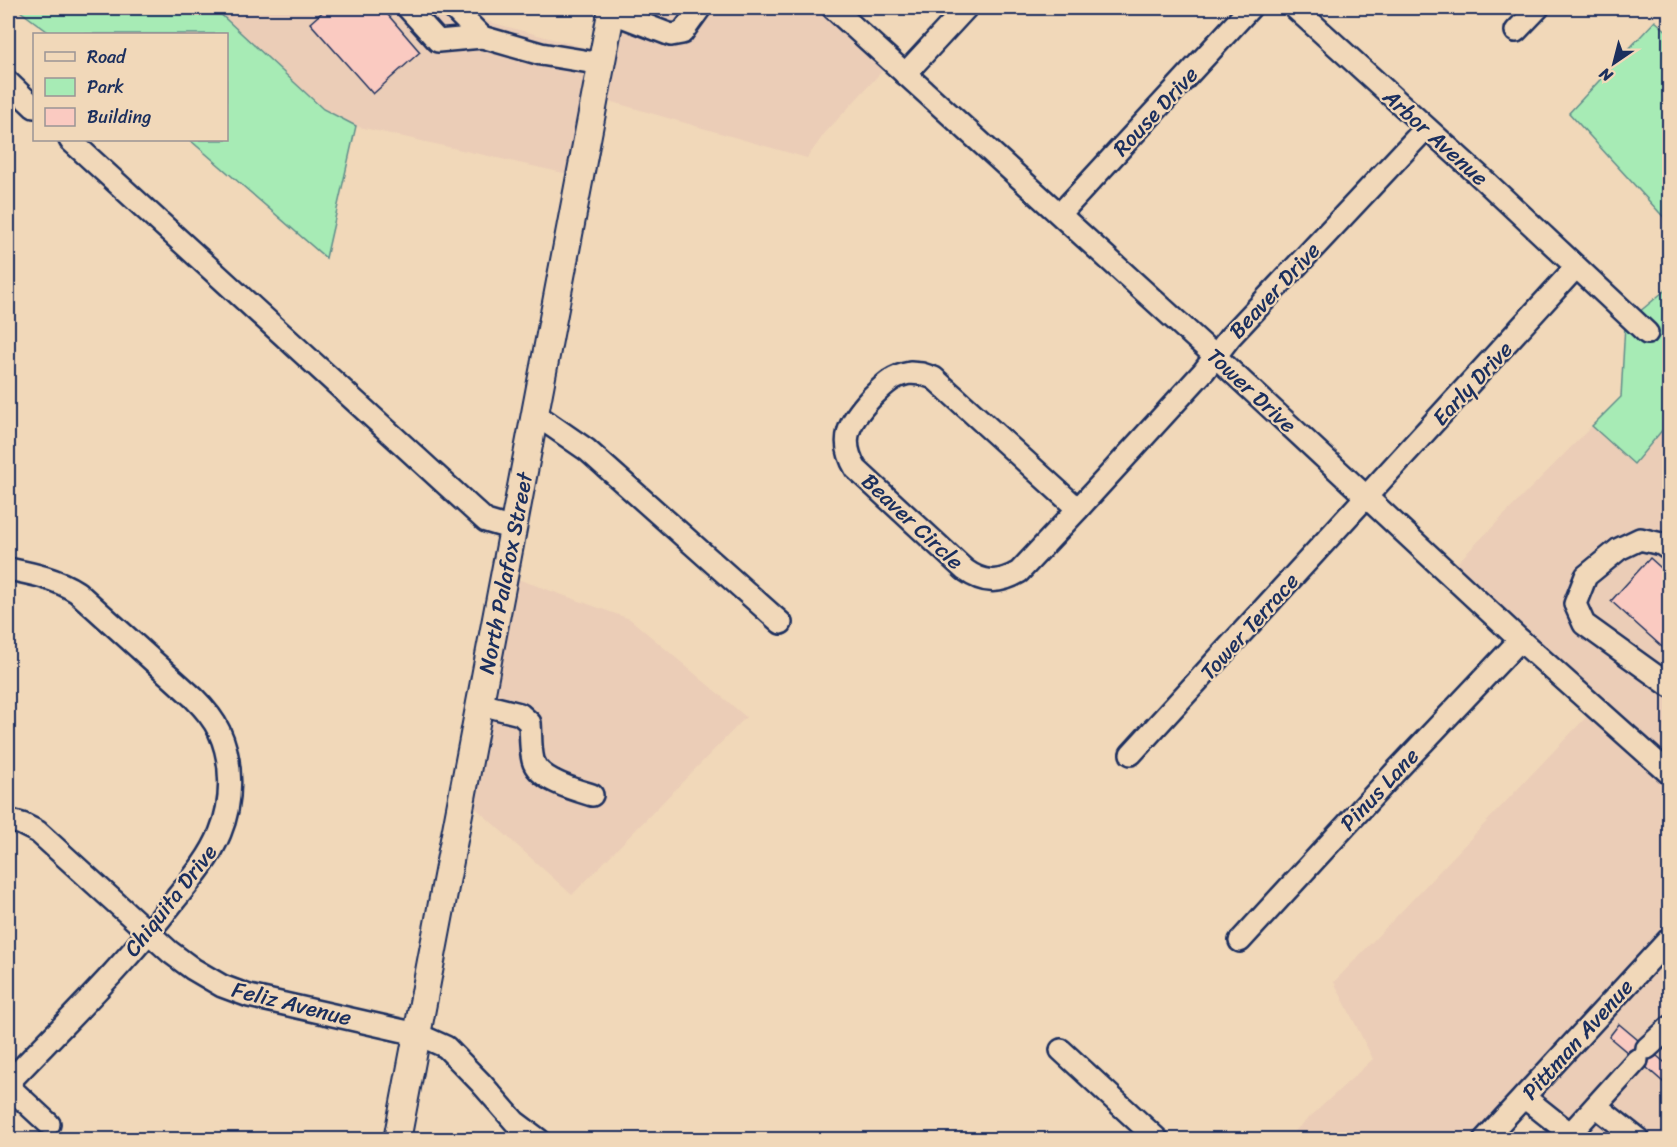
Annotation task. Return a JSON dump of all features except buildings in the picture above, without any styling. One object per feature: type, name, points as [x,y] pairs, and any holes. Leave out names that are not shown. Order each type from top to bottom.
[{"type":"main road","name":"North Palafox Street","points":[[397,1140],[612,10]]},
{"type":"street","points":[[408,8],[438,41],[483,38],[541,54],[602,64]]},
{"type":"street","points":[[453,8],[483,38]]},
{"type":"street","points":[[612,10],[671,35],[682,33],[700,8]]},
{"type":"street","name":"Tower Drive","points":[[834,8],[1215,356],[1520,640],[1670,774]]},
{"type":"street","points":[[905,74],[966,8]]},
{"type":"street","name":"Rouse Drive","points":[[1060,214],[1250,8]]},
{"type":"street","name":"Arbor Avenue","points":[[1295,8],[1647,333]]},
{"type":"street","points":[[1516,31],[1538,8]]},
{"type":"street","points":[[8,82],[33,106]]},
{"type":"street","name":"Beaver Drive","points":[[1078,509],[1230,337],[1426,128]]},
{"type":"street","points":[[71,141],[486,521],[513,529]]},
{"type":"street","name":"Early Drive","points":[[1367,497],[1576,267]]},
{"type":"street","name":"Beaver Circle","points":[[910,373],[934,378],[1078,509],[1019,573],[999,581],[976,578],[856,469],[847,447],[852,421],[888,380],[910,373]]},
{"type":"street","points":[[535,414],[587,450],[781,623]]},
{"type":"street","name":"Tower Terrace","points":[[1131,754],[1367,497]]},
{"type":"street","points":[[1670,550],[1661,544],[1640,539],[1619,549],[1586,576],[1575,604],[1584,624],[1670,686]]},
{"type":"street","name":"Chiquita Drive","points":[[8,569],[48,577],[77,592],[208,712],[219,730],[225,748],[230,792],[220,833],[210,854],[149,933],[8,1085]]},
{"type":"street","name":"Pinus Lane","points":[[1240,941],[1520,640]]},
{"type":"street","points":[[480,704],[520,714],[530,723],[533,763],[546,776],[567,789],[592,795]]},
{"type":"street","name":"Feliz Avenue","points":[[8,820],[38,832],[149,933],[193,969],[222,986],[249,996],[417,1034],[446,1047],[515,1122],[539,1140]]},
{"type":"street","name":"Pittman Avenue","points":[[1484,1140],[1670,938]]},
{"type":"street","points":[[1524,1097],[1574,1137],[1596,1106],[1642,1054],[1669,1030]]},
{"type":"street","points":[[1061,1050],[1158,1140]]},
{"type":"street","points":[[8,1085],[50,1124]]},
{"type":"street","points":[[1596,1106],[1635,1138]]},
{"type":"shaded area","points":[[214,8],[471,8],[486,21],[593,50],[568,174],[355,126],[323,109]]},
{"type":"shaded area","points":[[620,8],[821,8],[886,67],[825,133],[807,158],[602,99]]},
{"type":"shaded area","points":[[1669,422],[1669,763],[1454,566],[1592,426],[1634,464]]},
{"type":"shaded area","points":[[512,577],[630,619],[746,717],[572,895],[469,802]]},
{"type":"shaded area","points":[[1590,713],[1669,785],[1669,928],[1475,1139],[1285,1140],[1373,1059],[1334,982]]},
{"type":"shaded area","points":[[1669,948],[1669,1139],[1591,1139],[1535,1096]]},
{"type":"green space","points":[[16,8],[214,8],[323,109],[356,126],[326,258],[191,141],[228,141],[228,33],[50,33]]},
{"type":"green space","points":[[1655,21],[1669,33],[1669,223],[1569,113]]},
{"type":"green space","points":[[1669,287],[1669,422],[1634,464],[1592,426],[1621,397],[1625,324],[1647,343],[1657,331],[1638,313]]}]
